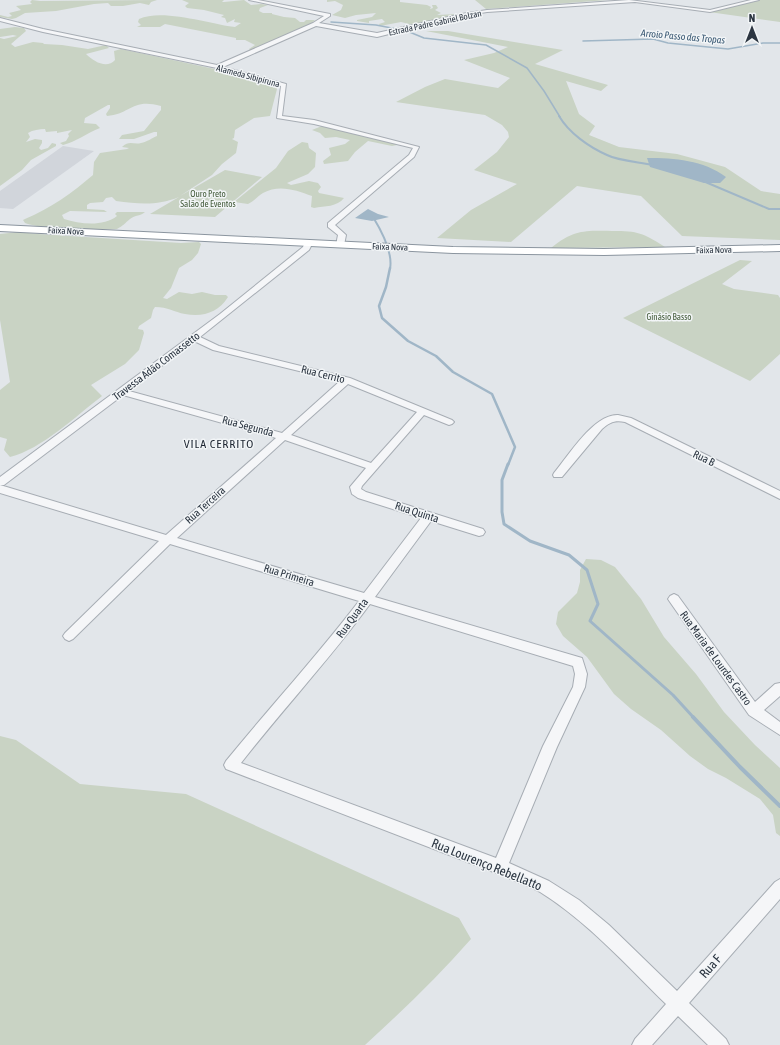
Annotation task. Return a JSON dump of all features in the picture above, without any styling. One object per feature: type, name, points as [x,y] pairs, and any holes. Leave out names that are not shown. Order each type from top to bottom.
[{"type":"highway","name":"Faixa Nova","points":[[0,228],[308,244],[537,252],[780,248]]},
{"type":"street","points":[[218,67],[315,24],[328,15],[251,0]]},
{"type":"street","name":"Estrada Padre Gabriel Bolzan","points":[[315,24],[377,36],[462,15],[487,12],[635,1],[710,11],[757,0]]},
{"type":"street","name":"Alameda Sibipiruna","points":[[0,19],[104,44],[218,67],[284,85],[279,117],[314,122],[417,148],[412,156],[331,225],[342,235],[340,245]]},
{"type":"street","name":"Travessa Adão Comassetto","points":[[0,482],[223,316],[306,248],[308,244]]},
{"type":"street","name":"Rua Cerrito","points":[[194,338],[216,348],[347,380],[448,422]]},
{"type":"street","name":"Rua Terceira","points":[[69,636],[168,539],[282,436],[347,380]]},
{"type":"street","name":"Rua Segunda","points":[[122,392],[282,436],[373,467]]},
{"type":"street","points":[[373,467],[423,411]]},
{"type":"street","name":"Rua B","points":[[558,474],[586,441],[608,420],[618,418],[628,420],[780,495]]},
{"type":"street","name":"Rua Quinta","points":[[373,467],[355,487],[356,491],[362,495],[479,532]]},
{"type":"street","name":"Rua Primeira","points":[[0,489],[578,662],[581,674],[579,687],[550,746],[500,867]]},
{"type":"street","name":"Rua Quarta","points":[[231,765],[270,716],[341,634],[366,598],[429,515]]},
{"type":"street","name":"Rua Maria de Lourdes Castro","points":[[674,598],[754,711],[780,729]]},
{"type":"street","points":[[754,711],[780,688]]},
{"type":"street","name":"Rua Lourenço Rebellatto","points":[[231,765],[500,867],[544,886],[573,906],[603,931],[720,1045]]},
{"type":"street","name":"Rua F","points":[[641,1045],[780,887]]},
{"type":"shaded area","points":[[63,146],[94,151],[13,209],[0,208],[0,191]]},
{"type":"green space","points":[[32,0],[157,0],[151,2],[149,5],[140,3],[123,6],[111,6],[108,3],[94,4],[56,11],[25,13],[12,19],[0,17],[0,15],[8,17],[12,16],[9,13],[21,10],[16,6],[32,4],[30,2]]},
{"type":"green space","points":[[182,0],[224,0],[222,2],[224,2],[244,0],[251,5],[268,5],[260,8],[259,11],[263,13],[272,13],[284,17],[295,18],[300,22],[315,20],[309,26],[250,50],[249,49],[255,45],[245,40],[236,40],[236,38],[165,24],[160,27],[137,27],[141,25],[138,22],[139,19],[160,15],[235,27],[241,23],[234,22],[235,19],[227,23],[225,18],[221,17],[224,15],[187,8],[185,6],[189,3]]},
{"type":"green space","points":[[327,0],[400,0],[400,2],[427,5],[431,7],[430,9],[433,8],[432,5],[436,5],[438,8],[435,10],[441,13],[437,15],[457,14],[413,25],[401,22],[380,26],[379,24],[385,22],[382,19],[369,21],[369,23],[357,21],[372,17],[376,13],[356,15],[345,18],[332,15],[341,10],[343,5],[335,1],[327,2]]},
{"type":"green space","points":[[475,0],[608,0],[486,9]]},
{"type":"green space","points":[[760,0],[780,0],[780,22],[709,12]]},
{"type":"green space","name":"Ouro Preto Salão de Eventos","points":[[15,27],[24,28],[26,31],[11,44],[15,47],[33,42],[88,49],[106,45],[109,48],[86,54],[97,62],[108,64],[115,60],[114,51],[121,49],[224,71],[276,85],[277,89],[270,116],[254,118],[235,130],[234,138],[232,139],[238,142],[236,153],[222,164],[212,175],[180,196],[225,170],[262,177],[215,217],[150,214],[179,197],[163,202],[148,204],[116,201],[112,197],[106,198],[103,202],[90,203],[87,205],[87,209],[104,210],[107,212],[70,211],[62,215],[64,219],[91,224],[105,222],[117,216],[115,214],[117,212],[145,212],[132,218],[117,229],[55,228],[25,223],[23,220],[61,200],[93,175],[94,162],[100,153],[127,149],[129,148],[122,147],[129,143],[147,141],[157,136],[157,132],[154,132],[134,139],[119,139],[122,135],[144,131],[161,110],[161,106],[151,104],[137,105],[115,115],[107,116],[106,114],[110,108],[110,105],[108,105],[85,118],[84,123],[96,124],[100,128],[63,145],[60,143],[66,141],[69,136],[68,134],[72,130],[57,133],[57,131],[46,132],[45,129],[43,129],[30,132],[28,133],[30,137],[26,142],[35,139],[42,140],[39,148],[41,150],[48,148],[52,143],[56,144],[56,146],[31,160],[22,170],[0,186],[0,38],[4,39],[17,36],[13,35],[0,37],[0,29]]},
{"type":"green space","points":[[426,31],[448,31],[563,50],[535,64],[608,85],[601,91],[566,81],[579,114],[595,126],[589,135],[619,147],[677,154],[725,167],[761,191],[780,194],[780,240],[682,236],[641,196],[577,186],[511,242],[437,238],[471,210],[517,184],[474,170],[497,152],[509,137],[508,132],[502,125],[485,115],[396,102],[425,87],[445,79],[498,88],[510,78],[464,60],[494,53],[508,47]]},
{"type":"green space","points":[[322,126],[397,145],[392,146],[368,141],[355,152],[348,161],[324,164],[323,161],[331,155],[329,148],[345,144],[350,140],[336,137],[325,138],[320,133],[312,130]]},
{"type":"green space","points":[[302,142],[308,143],[309,148],[316,153],[315,167],[308,174],[287,183],[291,185],[309,181],[318,183],[321,187],[318,191],[319,193],[344,198],[341,201],[330,206],[314,208],[311,207],[312,196],[294,190],[281,188],[269,190],[248,204],[234,202],[276,168],[288,151]]},
{"type":"green space","points":[[617,231],[642,234],[665,247],[551,248],[568,237],[582,232]]},
{"type":"green space","points":[[18,232],[181,243],[199,242],[201,244],[198,253],[192,260],[179,268],[171,288],[163,298],[167,299],[179,292],[192,294],[202,292],[215,295],[226,295],[228,297],[220,307],[210,313],[198,315],[185,314],[155,307],[151,318],[139,326],[138,329],[143,330],[144,333],[139,350],[125,364],[91,385],[102,396],[58,431],[34,447],[10,457],[4,450],[7,439],[0,437],[0,390],[10,382],[0,320],[0,234]]},
{"type":"green space","name":"Ginásio Basso","points":[[740,260],[752,261],[722,284],[734,289],[778,295],[780,298],[780,354],[750,381],[623,318]]},
{"type":"green space","points":[[586,559],[601,560],[615,567],[641,599],[664,637],[696,674],[724,712],[755,745],[780,768],[780,836],[776,833],[773,815],[760,799],[708,769],[690,756],[661,730],[631,709],[614,694],[587,657],[563,636],[556,624],[558,612],[577,593],[580,582],[580,570]]},
{"type":"green space","points":[[0,736],[16,740],[80,784],[186,794],[459,918],[471,939],[420,994],[365,1045],[0,1045]]},
{"type":"water","points":[[647,158],[688,161],[708,167],[726,177],[720,183],[704,183],[650,167]]},
{"type":"water","points":[[368,209],[389,217],[372,221],[355,218]]},
{"type":"waterway","points":[[331,22],[376,25],[407,31],[424,38],[486,45],[527,68],[544,91],[560,117]]},
{"type":"waterway","name":"Arroio Passo das Tropas","points":[[583,41],[653,39],[668,43],[728,49],[763,43],[780,43]]},
{"type":"waterway","points":[[559,116],[574,134],[600,152],[617,159],[653,165]]},
{"type":"waterway","points":[[703,181],[769,209],[780,209]]},
{"type":"waterway","points":[[373,217],[383,235],[388,249],[390,256],[390,268]]},
{"type":"waterway","points":[[390,268],[386,287],[379,306],[382,318],[408,341],[436,356],[453,372],[492,394],[515,447],[508,465]]},
{"type":"waterway","points":[[508,464],[502,480],[502,512],[504,524],[530,541],[569,555],[587,570],[598,604],[590,621],[673,695],[694,718]]},
{"type":"waterway","points":[[693,717],[740,767],[780,806]]},
{"type":"district","name":"VILA CERRITO","points":[[219,444]]}]
